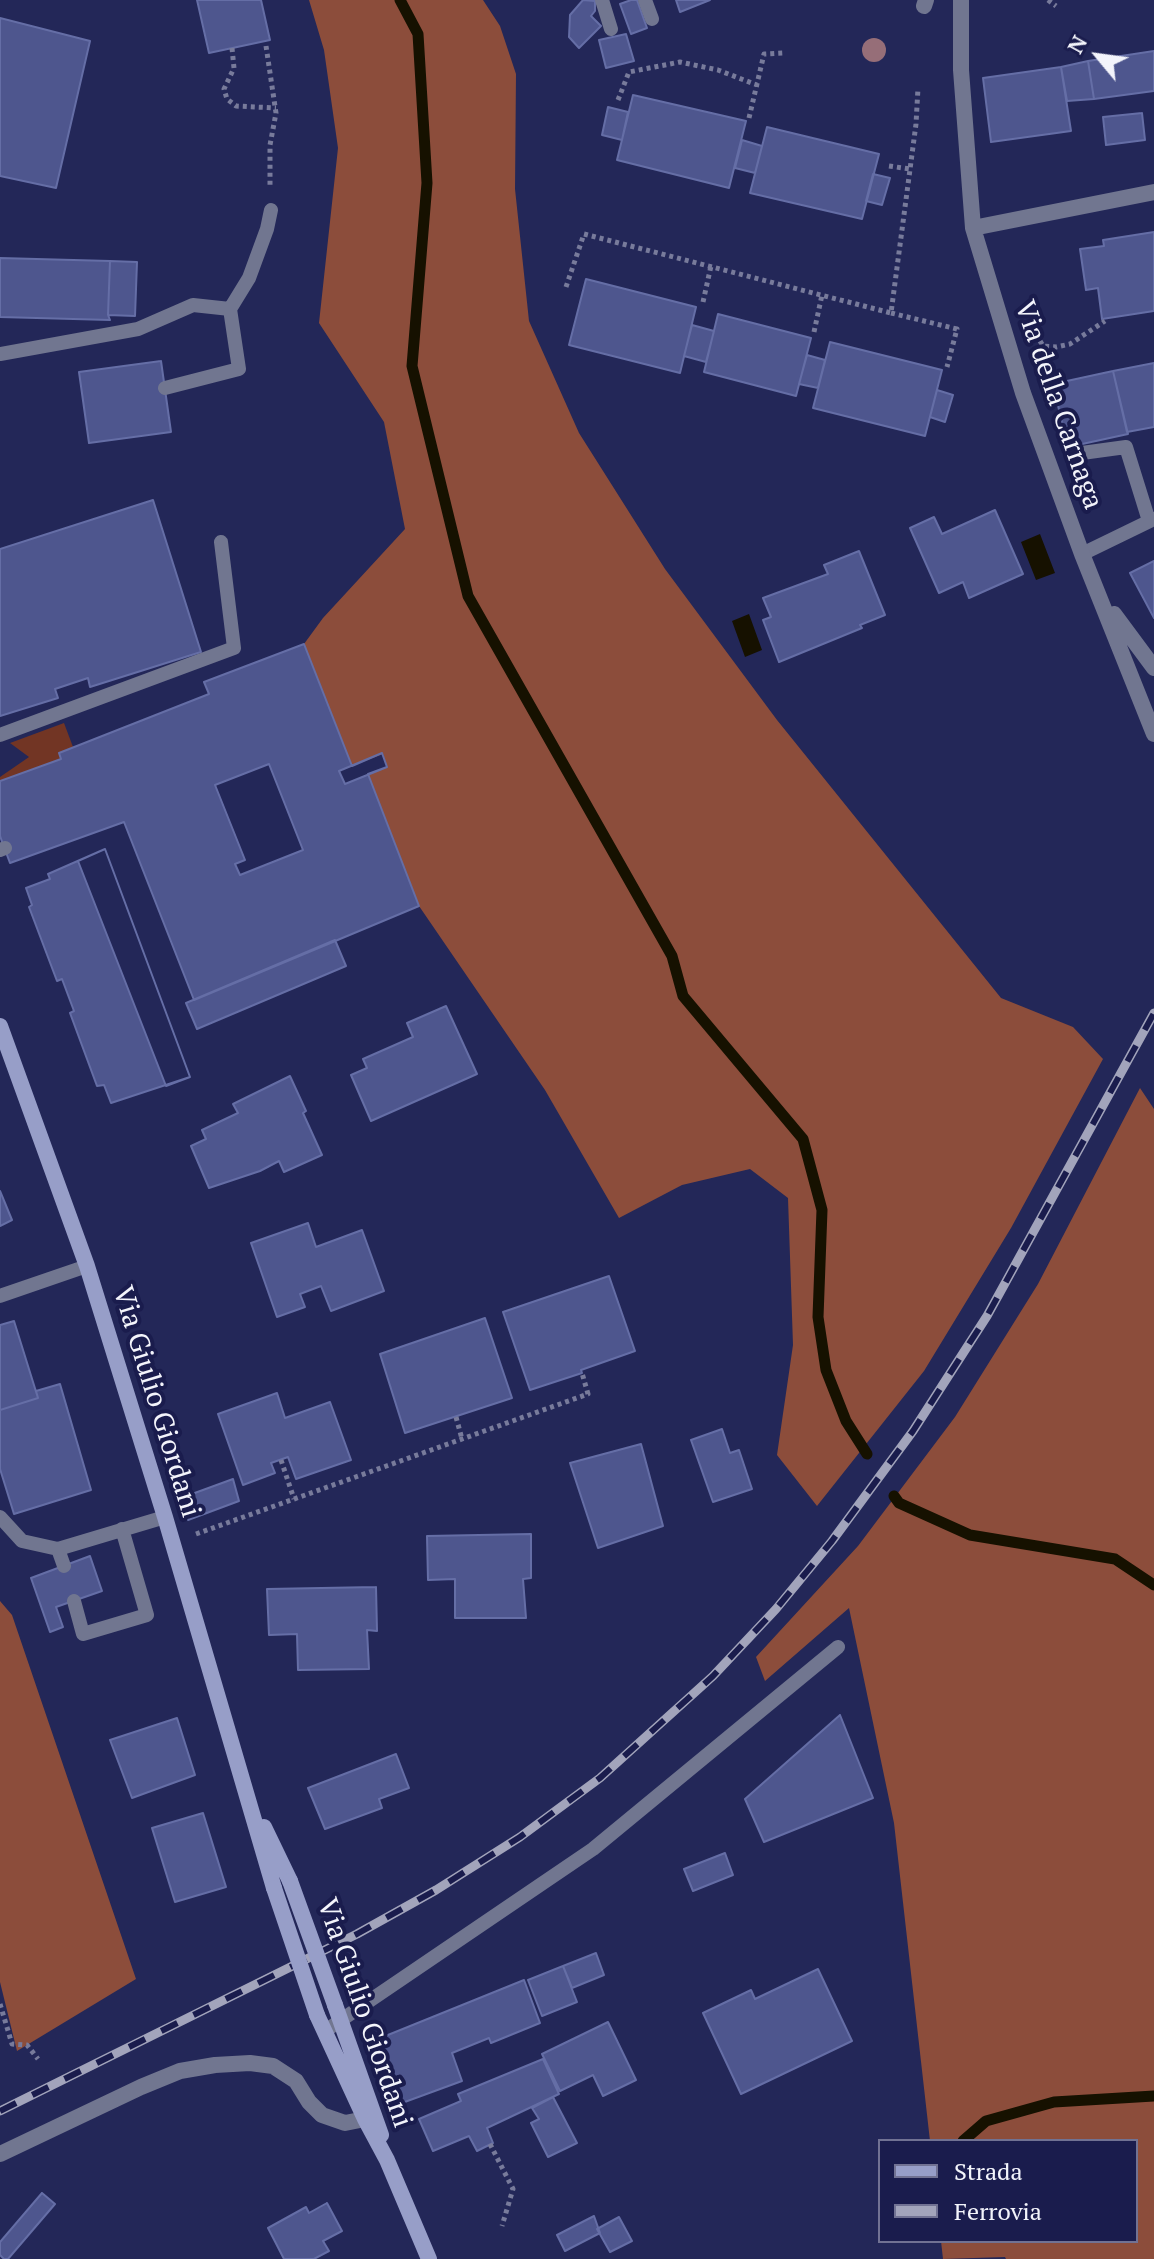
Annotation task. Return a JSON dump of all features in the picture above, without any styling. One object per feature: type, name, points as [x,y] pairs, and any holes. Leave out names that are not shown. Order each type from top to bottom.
[{"type":"street","name":"Via della Carnaga","points":[[961,0],[961,70],[973,228],[1023,393],[1082,554],[1154,734]]},
{"type":"street","points":[[973,228],[1154,192]]},
{"type":"street","name":"Via della Carnaga","points":[[1101,597],[1154,668]]},
{"type":"street","name":"Via Giulio Giordani","points":[[0,1026],[87,1266],[165,1517],[274,1888],[317,2015],[387,2160],[429,2259]]},
{"type":"street","name":"Via Giulio Giordani","points":[[248,1797],[290,1881],[375,2114],[387,2160]]},
{"type":"street","points":[[0,2154],[180,2071],[250,2063],[273,2066],[289,2075],[322,2115],[345,2123],[365,2119]]},
{"type":"lane","points":[[602,0],[611,29]]},
{"type":"lane","points":[[645,0],[652,19]]},
{"type":"lane","points":[[165,388],[239,369],[230,309],[249,278],[271,210]]},
{"type":"lane","points":[[0,354],[138,329],[193,305],[230,309]]},
{"type":"lane","points":[[1082,453],[1126,447],[1152,520],[1082,554]]},
{"type":"lane","points":[[0,735],[234,648],[221,542]]},
{"type":"lane","points":[[0,1296],[87,1266]]},
{"type":"lane","points":[[0,1517],[22,1541],[58,1549],[165,1517]]},
{"type":"lane","points":[[74,1601],[83,1634],[147,1615],[122,1529]]},
{"type":"lane","points":[[58,1549],[64,1566]]},
{"type":"lane","points":[[325,2031],[338,2012],[593,1849],[838,1647]]},
{"type":"path","points":[[1048,0],[1056,6]]},
{"type":"path","points":[[266,46],[276,108],[270,145],[271,210]]},
{"type":"path","points":[[232,48],[234,68],[224,89],[227,99],[236,106],[276,108]]},
{"type":"path","points":[[749,118],[764,54],[783,53]]},
{"type":"path","points":[[618,100],[629,72],[680,62],[718,70],[757,85]]},
{"type":"path","points":[[891,313],[918,88]]},
{"type":"path","points":[[889,166],[910,169]]},
{"type":"path","points":[[566,287],[584,234],[957,329],[947,367]]},
{"type":"path","points":[[703,302],[711,266]]},
{"type":"path","points":[[814,332],[822,295]]},
{"type":"path","points":[[1036,334],[1043,346],[1056,347],[1070,344],[1105,321]]},
{"type":"path","points":[[172,1543],[588,1394],[582,1373]]},
{"type":"path","points":[[456,1417],[462,1439]]},
{"type":"path","points":[[281,1460],[294,1499]]},
{"type":"path","points":[[0,2004],[12,2044],[27,2045],[38,2059]]},
{"type":"path","points":[[490,2144],[513,2189],[502,2226]]},
{"type":"shaded area","points":[[309,0],[483,0],[500,26],[516,74],[515,189],[529,321],[579,433],[665,569],[777,720],[1001,998],[1073,1027],[1103,1059],[1011,1228],[924,1371],[817,1506],[777,1455],[793,1345],[788,1198],[750,1169],[682,1185],[619,1218],[545,1090],[419,906],[368,774],[387,767],[383,754],[352,766],[304,644],[323,618],[405,529],[384,422],[319,323],[338,148],[324,50]]},
{"type":"shaded area","points":[[1040,534],[1055,573],[1036,580],[1021,542]]},
{"type":"shaded area","points":[[749,614],[762,650],[745,657],[732,621]]},
{"type":"shaded area","points":[[64,723],[73,747],[59,753],[61,759],[0,781],[0,777],[29,757],[10,743]]},
{"type":"shaded area","points":[[1140,1088],[1154,1109],[1154,2259],[943,2259],[941,2243],[1138,2243],[1138,2139],[930,2139],[894,1823],[849,1608],[765,1681],[756,1657],[858,1546],[955,1417],[1038,1284]]},
{"type":"shaded area","points":[[0,1601],[12,1615],[136,1979],[17,2051],[0,1982]]},
{"type":"building","points":[[197,0],[261,0],[270,40],[209,53]]},
{"type":"building","points":[[583,0],[595,1],[595,11],[591,16],[601,26],[579,48],[569,37],[570,15]]},
{"type":"building","points":[[637,0],[647,28],[631,34],[620,4]]},
{"type":"building","points":[[676,0],[710,0],[680,12]]},
{"type":"building","points":[[0,18],[90,41],[56,188],[0,176]]},
{"type":"building","points":[[626,34],[634,61],[606,68],[599,40]]},
{"type":"building","points":[[1154,51],[1154,91],[1094,99],[1088,61]]},
{"type":"building","points":[[1088,61],[1094,99],[1067,101],[1061,67]]},
{"type":"building","points":[[1061,67],[1071,131],[991,142],[983,78]]},
{"type":"building","points":[[633,95],[746,121],[729,188],[617,160]]},
{"type":"building","points":[[608,107],[628,112],[622,140],[602,135]]},
{"type":"building","points":[[1142,113],[1145,140],[1106,145],[1103,117]]},
{"type":"building","points":[[767,127],[879,154],[862,219],[750,193]]},
{"type":"building","points":[[742,140],[762,146],[755,173],[735,168]]},
{"type":"building","points":[[873,174],[890,178],[882,205],[866,201]]},
{"type":"building","points":[[1154,232],[1154,311],[1102,319],[1098,288],[1086,290],[1080,249],[1104,246],[1103,240]]},
{"type":"building","points":[[0,258],[110,261],[110,320],[0,317]]},
{"type":"building","points":[[110,261],[137,262],[135,316],[108,315]]},
{"type":"building","points":[[586,279],[696,307],[680,373],[569,345]]},
{"type":"building","points":[[718,314],[811,338],[796,396],[704,372]]},
{"type":"building","points":[[692,325],[714,331],[706,362],[684,356]]},
{"type":"building","points":[[830,342],[942,370],[925,436],[813,408]]},
{"type":"building","points":[[807,355],[825,360],[818,388],[799,384]]},
{"type":"building","points":[[161,361],[171,432],[89,443],[79,372]]},
{"type":"building","points":[[1154,363],[1154,427],[1127,432],[1113,371]]},
{"type":"building","points":[[1113,371],[1128,434],[1073,446],[1071,427],[1063,427],[1053,384]]},
{"type":"building","points":[[937,390],[953,395],[945,422],[930,417]]},
{"type":"building","points":[[153,500],[201,652],[90,687],[88,678],[55,689],[58,698],[0,716],[0,549]]},
{"type":"building","points":[[995,510],[1023,574],[969,598],[963,582],[939,593],[910,528],[934,517],[942,534]]},
{"type":"building","points":[[859,551],[885,615],[860,625],[862,628],[779,662],[763,620],[771,617],[763,598],[828,574],[824,565]]},
{"type":"building","points":[[1154,561],[1154,618],[1130,573]]},
{"type":"building","points":[[304,644],[352,766],[382,753],[387,767],[368,774],[419,906],[194,1000],[124,822],[10,863],[0,836],[0,781],[61,759],[59,753],[209,694],[204,682]]},
{"type":"building","points":[[382,753],[387,767],[345,784],[339,771]]},
{"type":"building","points":[[269,764],[303,850],[240,875],[235,864],[245,860],[215,785]]},
{"type":"building","points":[[105,849],[190,1077],[111,1103],[104,1085],[97,1086],[70,1013],[74,1011],[62,979],[57,981],[29,907],[32,905],[26,888],[50,879],[48,874]]},
{"type":"building","points":[[105,849],[190,1077],[166,1086],[78,861]]},
{"type":"building","points":[[335,940],[346,966],[197,1029],[186,1003]]},
{"type":"building","points":[[446,1006],[477,1074],[371,1121],[351,1075],[367,1068],[363,1059],[413,1037],[407,1023]]},
{"type":"building","points":[[290,1076],[322,1155],[284,1172],[279,1161],[260,1171],[209,1188],[191,1146],[206,1139],[202,1130],[238,1113],[233,1104]]},
{"type":"building","points":[[0,1191],[12,1220],[0,1226]]},
{"type":"building","points":[[308,1223],[316,1247],[362,1230],[384,1291],[331,1311],[321,1286],[300,1294],[305,1307],[277,1317],[251,1243]]},
{"type":"building","points":[[609,1276],[635,1351],[530,1390],[503,1312]]},
{"type":"building","points":[[485,1318],[512,1398],[405,1433],[380,1354]]},
{"type":"building","points":[[14,1321],[38,1398],[0,1410],[0,1325]]},
{"type":"building","points":[[60,1384],[91,1490],[14,1514],[0,1469],[0,1410],[38,1398],[36,1391]]},
{"type":"building","points":[[277,1393],[285,1418],[330,1402],[351,1460],[296,1479],[288,1457],[271,1463],[275,1473],[243,1485],[218,1414]]},
{"type":"building","points":[[722,1429],[730,1453],[739,1450],[752,1489],[713,1502],[691,1440]]},
{"type":"building","points":[[641,1444],[663,1526],[598,1548],[570,1463]]},
{"type":"building","points":[[233,1479],[239,1501],[188,1520],[181,1498]]},
{"type":"building","points":[[531,1534],[531,1578],[523,1579],[526,1618],[455,1618],[455,1579],[428,1580],[427,1536]]},
{"type":"building","points":[[90,1556],[102,1591],[56,1607],[63,1627],[50,1632],[31,1578]]},
{"type":"building","points":[[376,1587],[377,1631],[367,1630],[369,1669],[298,1670],[297,1634],[269,1635],[267,1589]]},
{"type":"building","points":[[840,1715],[873,1798],[764,1842],[745,1799]]},
{"type":"building","points":[[177,1718],[195,1775],[132,1798],[110,1740]]},
{"type":"building","points":[[396,1754],[409,1788],[379,1799],[382,1808],[325,1829],[308,1788]]},
{"type":"building","points":[[203,1813],[226,1887],[175,1902],[152,1828]]},
{"type":"building","points":[[725,1853],[733,1875],[693,1891],[684,1869]]},
{"type":"building","points":[[596,1953],[604,1975],[572,1988],[563,1966]]},
{"type":"building","points":[[563,1966],[577,2002],[542,2016],[528,1980]]},
{"type":"building","points":[[818,1969],[852,2041],[741,2094],[703,2013],[751,1990],[755,1999]]},
{"type":"building","points":[[524,1980],[540,2023],[491,2043],[489,2038],[452,2053],[462,2081],[402,2103],[378,2039]]},
{"type":"building","points":[[608,2022],[636,2080],[603,2096],[593,2075],[560,2091],[542,2054]]},
{"type":"building","points":[[543,2059],[559,2094],[487,2128],[493,2143],[477,2151],[469,2136],[433,2151],[419,2119],[461,2101],[458,2094]]},
{"type":"building","points":[[553,2097],[577,2143],[548,2157],[531,2123],[539,2119],[532,2108]]},
{"type":"building","points":[[42,2193],[55,2204],[8,2259],[4,2259],[0,2255],[0,2242]]},
{"type":"building","points":[[327,2203],[342,2231],[323,2241],[329,2251],[314,2259],[284,2259],[268,2228],[306,2207],[309,2213]]},
{"type":"building","points":[[594,2216],[600,2233],[565,2251],[557,2235]]},
{"type":"building","points":[[619,2217],[632,2241],[610,2252],[597,2229]]},
{"type":"waterway","points":[[400,0],[418,34],[427,183],[412,366],[468,596],[672,956],[683,996],[803,1139],[822,1210],[818,1317],[826,1370],[846,1421],[867,1454]]},
{"type":"waterway","points":[[894,1496],[899,1503],[970,1535],[1115,1559],[1154,1585]]},
{"type":"waterway","points":[[965,2139],[986,2121],[1054,2102],[1154,2096]]},
{"type":"railway","points":[[0,2111],[357,1934],[436,1890],[520,1837],[600,1778],[713,1676],[776,1609],[832,1541],[913,1431],[987,1316],[1154,1013]]}]
